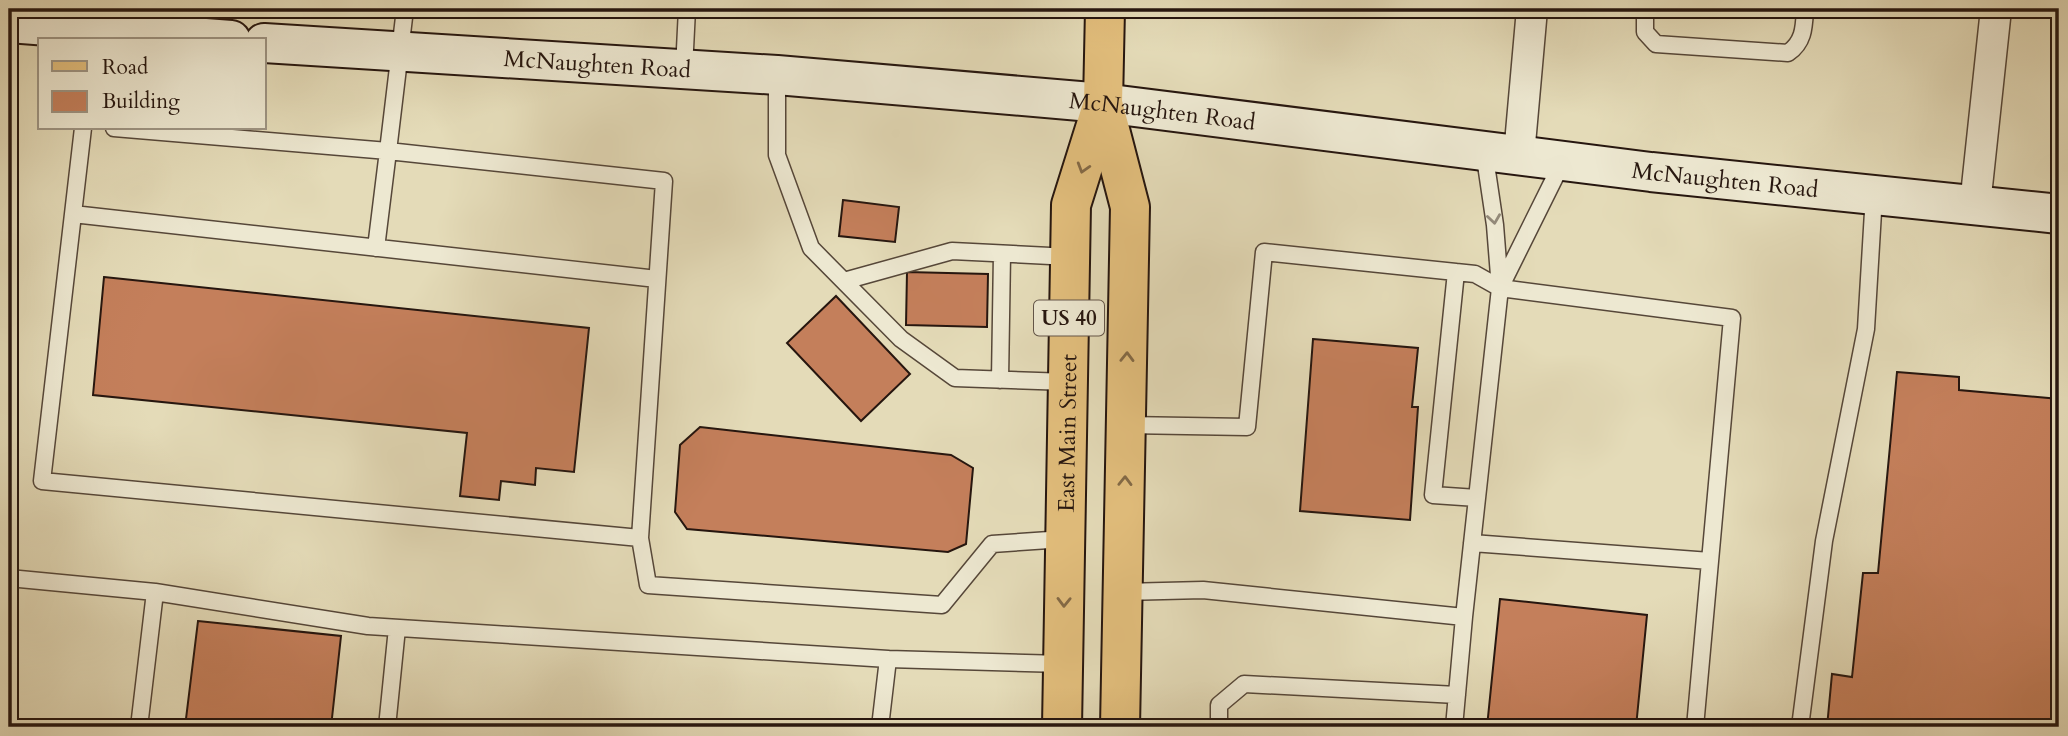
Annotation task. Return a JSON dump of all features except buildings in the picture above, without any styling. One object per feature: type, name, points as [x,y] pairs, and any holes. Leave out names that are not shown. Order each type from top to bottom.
[{"type":"main road","name":"East Main Street","points":[[1105,9],[1103,103],[1130,207],[1120,727]]},
{"type":"main road","name":"East Main Street","points":[[1062,727],[1071,205],[1103,103]]},
{"type":"street","points":[[1501,153],[1532,9]]},
{"type":"street","points":[[1975,205],[1996,9]]},
{"type":"street","points":[[33,19],[87,35],[173,38]]},
{"type":"street","name":"McNaughten Road","points":[[266,43],[777,75],[1103,103],[1563,161],[2059,214]]},
{"type":"lane","points":[[376,247],[404,9]]},
{"type":"lane","points":[[684,69],[687,9]]},
{"type":"lane","points":[[1645,9],[1645,33],[1656,44],[1788,53],[1798,46],[1803,33],[1805,9]]},
{"type":"lane","points":[[777,75],[777,155],[811,248],[901,339],[955,378],[1068,382]]},
{"type":"lane","points":[[83,130],[42,481],[640,538]]},
{"type":"lane","points":[[139,130],[388,150],[664,181],[640,538],[648,585],[942,605],[992,544],[1064,539]]},
{"type":"lane","points":[[1454,727],[1500,288],[1495,225],[1501,153]]},
{"type":"lane","points":[[1500,288],[1563,161]]},
{"type":"lane","points":[[1800,727],[1824,541],[1866,329],[1874,195]]},
{"type":"lane","points":[[74,214],[657,279]]},
{"type":"lane","points":[[844,281],[952,251],[1070,257]]},
{"type":"lane","points":[[1126,425],[1247,427],[1264,253],[1475,274],[1500,288],[1732,318],[1695,727]]},
{"type":"lane","points":[[1000,380],[1002,254]]},
{"type":"lane","points":[[1456,272],[1433,495],[1477,498]]},
{"type":"lane","points":[[1472,543],[1710,561]]},
{"type":"lane","points":[[9,578],[155,592],[397,628],[888,659],[1063,664]]},
{"type":"lane","points":[[1123,592],[1203,590],[1464,617]]},
{"type":"lane","points":[[139,727],[155,592]]},
{"type":"lane","points":[[387,727],[397,628]]},
{"type":"lane","points":[[880,727],[888,659]]},
{"type":"lane","points":[[1219,727],[1219,705],[1244,684],[1457,695]]}]
